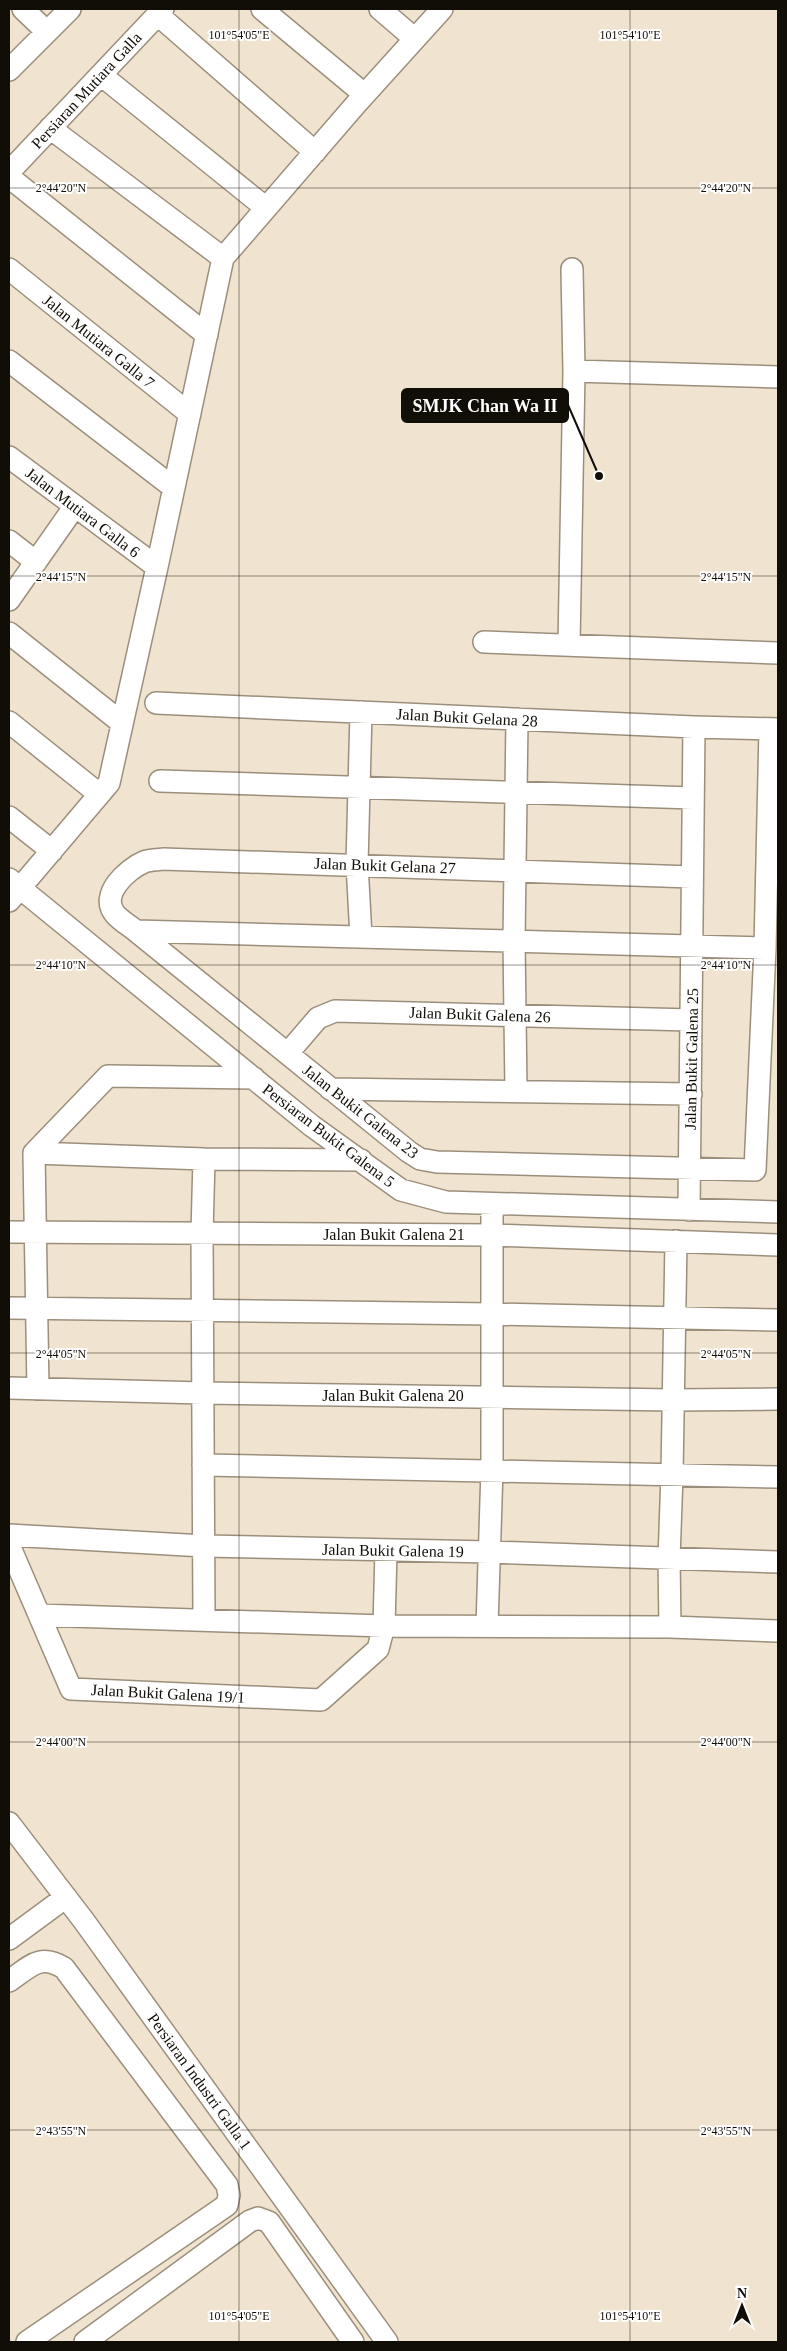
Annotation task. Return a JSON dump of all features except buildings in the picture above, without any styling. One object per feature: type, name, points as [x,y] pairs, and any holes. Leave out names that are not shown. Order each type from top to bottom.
[{"type":"street","points":[[23,9],[47,32]]},
{"type":"street","points":[[9,70],[70,9]]},
{"type":"street","points":[[262,9],[364,94]]},
{"type":"street","points":[[380,9],[415,38]]},
{"type":"street","points":[[13,889],[52,851],[108,783],[158,568],[223,258],[364,94],[442,9]]},
{"type":"street","points":[[160,12],[315,152]]},
{"type":"street","name":"Persiaran Mutiara Galla","points":[[9,172],[160,12]]},
{"type":"street","points":[[101,75],[266,208]]},
{"type":"street","points":[[50,128],[223,258]]},
{"type":"street","points":[[9,177],[207,335]]},
{"type":"street","name":"Jalan Mutiara Galla 7","points":[[9,268],[190,414]]},
{"type":"street","points":[[569,645],[574,370],[572,269]]},
{"type":"street","points":[[9,361],[174,488]]},
{"type":"street","points":[[574,370],[778,377]]},
{"type":"street","name":"Jalan Mutiara Galla 6","points":[[9,456],[158,568]]},
{"type":"street","points":[[9,600],[75,506]]},
{"type":"street","points":[[9,541],[36,562]]},
{"type":"street","points":[[9,633],[122,723]]},
{"type":"street","points":[[484,642],[778,653]]},
{"type":"street","name":"Jalan Bukit Gelana 28","points":[[156,703],[774,729]]},
{"type":"street","points":[[360,712],[358,864],[361,937]]},
{"type":"street","points":[[516,1092],[514,941],[517,719]]},
{"type":"street","points":[[9,722],[99,794]]},
{"type":"street","name":"Jalan Bukit Galena 25","points":[[689,1210],[694,727]]},
{"type":"street","points":[[136,931],[765,948],[774,729]]},
{"type":"street","points":[[160,781],[693,798]]},
{"type":"street","points":[[9,817],[52,851]]},
{"type":"street","name":"Jalan Bukit Gelana 27","points":[[115,914],[111,906],[111,897],[116,884],[127,872],[144,862],[163,859],[358,864],[692,877]]},
{"type":"street","name":"Persiaran Bukit Galena 5","points":[[13,889],[254,1078],[312,1126],[401,1190],[446,1202],[778,1212]]},
{"type":"street","name":"Jalan Bukit Galena 23","points":[[115,914],[409,1152],[420,1159],[437,1162],[755,1170],[765,948]]},
{"type":"street","name":"Jalan Bukit Galena 26","points":[[288,1053],[313,1022],[328,1012],[691,1020]]},
{"type":"street","points":[[38,1389],[34,1153],[108,1076],[254,1078]]},
{"type":"street","points":[[330,1089],[690,1094]]},
{"type":"street","points":[[34,1153],[204,1159],[361,1160]]},
{"type":"street","points":[[204,1159],[202,1233],[204,1620]]},
{"type":"street","points":[[487,1626],[492,1469],[492,1204]]},
{"type":"street","name":"Jalan Bukit Galena 21","points":[[9,1232],[492,1235],[778,1245]]},
{"type":"street","points":[[670,1627],[669,1559],[676,1240]]},
{"type":"street","points":[[9,1308],[36,1310],[202,1310],[778,1320]]},
{"type":"street","name":"Jalan Bukit Galena 20","points":[[9,1388],[673,1400],[778,1399]]},
{"type":"street","points":[[203,1465],[492,1469],[778,1477]]},
{"type":"street","name":"Jalan Bukit Galena 19","points":[[9,1535],[204,1546],[490,1552],[778,1562]]},
{"type":"street","name":"Jalan Bukit Galena 19/1","points":[[9,1545],[71,1689],[321,1700],[378,1649],[384,1626]]},
{"type":"street","points":[[384,1626],[386,1551]]},
{"type":"street","points":[[39,1615],[384,1626],[670,1627],[778,1631]]},
{"type":"street","name":"Persiaran Industri Galla 1","points":[[9,1823],[66,1897],[387,2342]]},
{"type":"street","points":[[9,1939],[66,1897]]},
{"type":"street","points":[[9,1981],[38,1961],[51,1960],[64,1968],[227,2185],[230,2195],[227,2205],[27,2342]]},
{"type":"street","points":[[85,2342],[250,2221],[258,2218],[269,2222],[353,2342]]},
{"type":"place","name":"SMJK Chan Wa II","points":[[599,476]]}]
